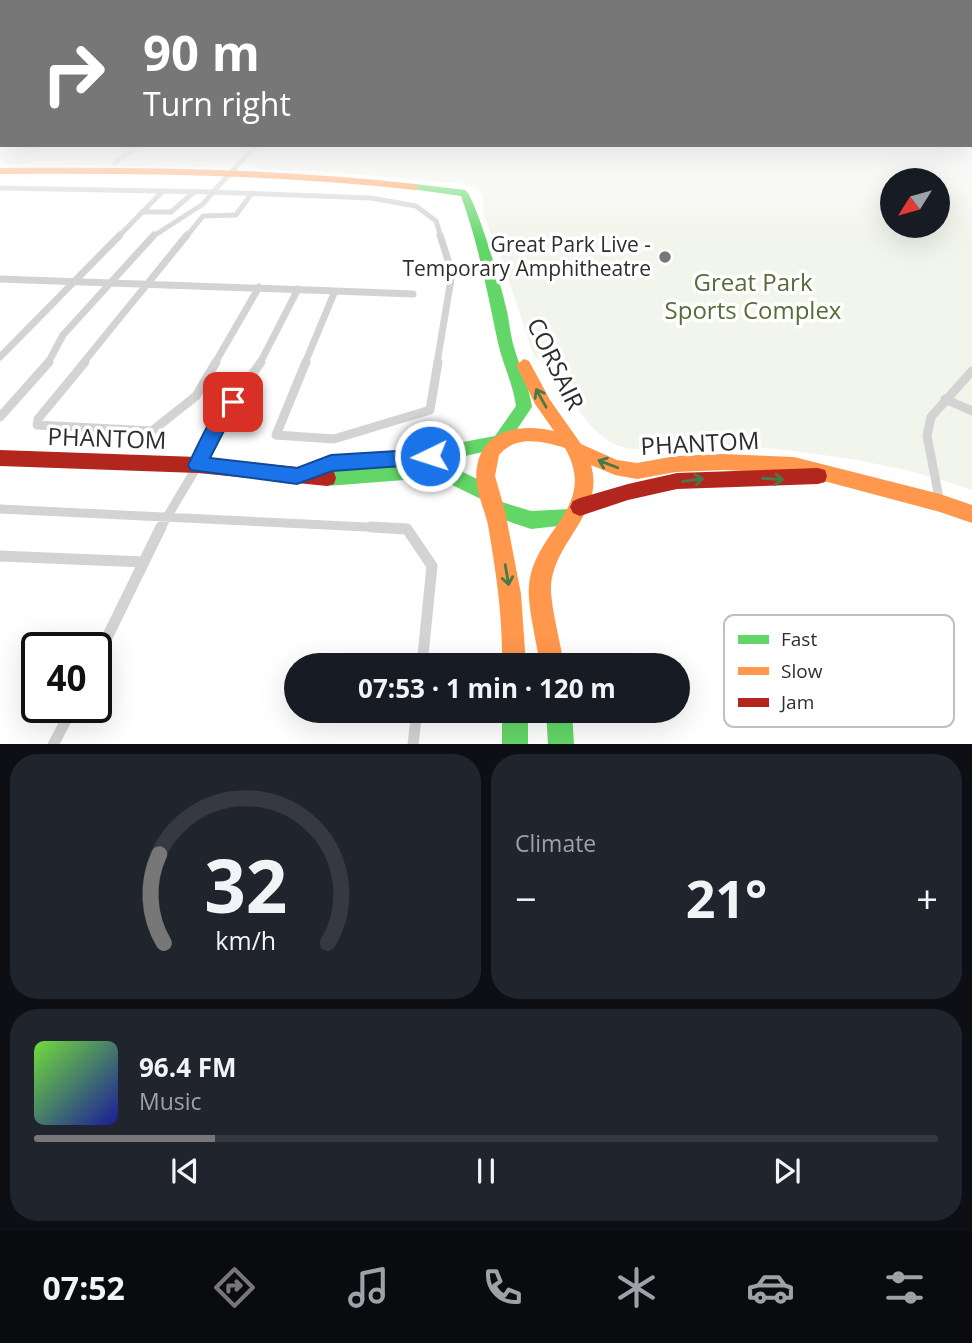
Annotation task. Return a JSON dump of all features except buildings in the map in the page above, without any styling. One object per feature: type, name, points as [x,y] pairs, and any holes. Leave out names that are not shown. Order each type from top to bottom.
[{"type":"street","name":"CORSAIR","points":[[125,174],[230,176]]},
{"type":"street","name":"CORSAIR","points":[[0,178],[342,177],[457,191],[469,198],[499,305],[506,346],[521,386],[524,407],[501,441]]},
{"type":"street","name":"CORSAIR","points":[[499,305],[543,403],[574,447]]},
{"type":"street","points":[[514,653],[513,609],[485,477],[486,462],[501,441],[516,434],[530,432],[545,433],[574,447],[587,478],[575,513],[548,555],[540,586],[550,653]]},
{"type":"street","name":"PHANTOM","points":[[297,476],[331,463],[430,456],[501,441]]},
{"type":"street","name":"PHANTOM","points":[[574,447],[615,467],[637,471],[676,464],[735,462],[794,465],[940,503],[972,514]]},
{"type":"street","name":"PHANTOM","points":[[0,458],[198,465],[332,479],[430,470],[448,474],[491,501]]},
{"type":"street","name":"PHANTOM","points":[[575,513],[645,486],[709,478],[797,480],[827,475]]},
{"type":"street","points":[[491,501],[516,519],[538,523],[575,513]]},
{"type":"street","points":[[515,723],[515,744]]},
{"type":"street","points":[[560,723],[561,744]]},
{"type":"lane","points":[[0,418],[50,361],[63,335],[150,238],[203,204],[230,176]]},
{"type":"lane","points":[[0,188],[360,197],[416,206],[436,221],[452,273],[430,410],[334,439],[276,435],[335,291]]},
{"type":"lane","points":[[0,357],[163,191]]},
{"type":"lane","points":[[142,212],[172,212],[194,192]]},
{"type":"lane","points":[[252,193],[236,215],[203,216],[38,419],[37,425],[152,431],[159,428],[195,396],[259,288]]},
{"type":"lane","points":[[0,279],[413,294]]},
{"type":"lane","points":[[110,632],[166,516],[198,465],[222,417],[256,372],[298,289]]},
{"type":"lane","points":[[940,503],[927,436],[931,417],[972,371]]},
{"type":"lane","points":[[945,399],[972,411]]},
{"type":"lane","points":[[0,509],[407,530],[432,566],[423,653]]},
{"type":"lane","points":[[0,556],[144,562]]},
{"type":"lane","points":[[53,744],[64,723]]},
{"type":"lane","points":[[413,744],[415,723]]},
{"type":"green space","name":"Great Park Sports Complex","points":[[352,174],[880,174],[880,238],[950,238],[950,174],[972,174],[972,490],[874,463],[803,452],[701,443],[634,449],[612,443],[591,425],[534,356],[498,249],[483,215],[483,195],[476,189],[461,184]]},
{"type":"traffic: fast","points":[[415,187],[465,193],[477,224],[479,241],[499,305],[506,346],[521,386],[524,407],[502,440]]},
{"type":"traffic: fast","points":[[302,474],[331,463],[431,456],[499,442]]},
{"type":"traffic: fast","points":[[327,478],[430,470],[448,474],[488,494]]},
{"type":"traffic: fast","points":[[494,508],[531,520],[570,518]]},
{"type":"traffic: fast","points":[[515,723],[515,744]]},
{"type":"traffic: fast","points":[[560,723],[561,744]]},
{"type":"traffic: slow","points":[[250,174],[415,187]]},
{"type":"traffic: slow","points":[[524,365],[544,404],[578,453],[586,480],[578,509],[550,555],[540,586],[550,653]]},
{"type":"traffic: slow","points":[[514,653],[514,621],[510,594],[495,511],[486,482],[486,465],[499,442],[509,437],[534,434],[571,443]]},
{"type":"traffic: slow","points":[[577,450],[615,467],[637,471],[676,464],[723,462],[794,465],[940,503],[972,514]]},
{"type":"traffic: jam","points":[[0,458],[198,465],[327,478]]},
{"type":"traffic: jam","points":[[580,507],[677,481],[818,476]]},
{"type":"place","name":"Great Park Live - Temporary Amphitheatre","points":[[665,257]]},
{"type":"route","points":[[233,402],[222,417],[198,465],[297,476],[331,463],[430,456]]}]
